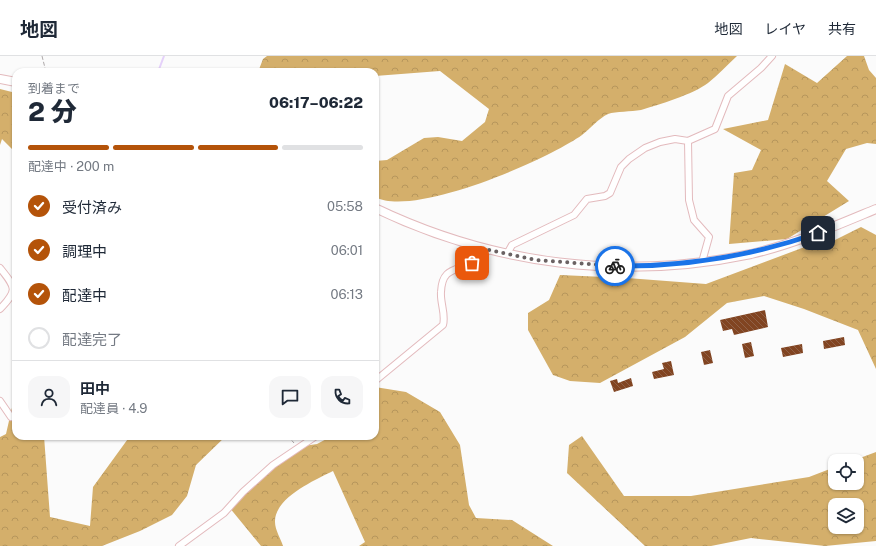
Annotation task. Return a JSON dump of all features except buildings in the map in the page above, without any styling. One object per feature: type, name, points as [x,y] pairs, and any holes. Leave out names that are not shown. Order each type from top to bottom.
[{"type":"street","points":[[507,254],[512,246],[574,215],[588,199],[606,196],[610,193],[620,167],[645,148],[660,142],[675,139],[688,141],[715,129],[728,96],[761,68],[772,56]]},
{"type":"street","points":[[0,79],[12,81]]},
{"type":"street","points":[[688,141],[689,200],[694,220],[709,237],[702,262]]},
{"type":"street","points":[[379,210],[420,228],[489,250],[507,254],[536,260],[598,266],[650,267],[702,262],[752,253],[786,244],[876,209]]},
{"type":"street","points":[[379,378],[443,325],[445,320],[441,294],[444,278],[450,271],[472,263],[489,250]]},
{"type":"street","points":[[0,268],[12,285]]},
{"type":"street","points":[[0,309],[12,294]]},
{"type":"street","points":[[0,401],[11,417]]},
{"type":"street","points":[[179,546],[224,513],[243,492],[273,465],[309,440]]},
{"type":"path","points":[[42,56],[45,68]]},
{"type":"path","points":[[291,440],[297,447]]},
{"type":"green space","points":[[267,56],[737,56],[702,87],[676,99],[641,110],[608,114],[582,135],[565,146],[511,171],[448,193],[419,200],[394,201],[379,198],[379,161],[387,160],[424,138],[438,137],[462,141],[485,122],[489,109],[440,71],[379,76],[379,68],[260,68],[263,59]]},
{"type":"green space","points":[[847,56],[864,56],[869,70],[876,78],[876,144],[867,143],[846,149],[827,181],[849,201],[787,239],[729,244],[734,173],[752,170],[761,150],[723,129],[768,120],[785,64],[817,83]]},
{"type":"green space","points":[[0,89],[12,92],[12,149],[2,139],[0,145]]},
{"type":"green space","points":[[861,227],[876,235],[876,369],[858,330],[804,309],[764,296],[727,303],[685,337],[600,383],[570,381],[553,375],[528,330],[528,313],[549,300],[560,275],[706,284],[818,242],[829,243]]},
{"type":"green space","points":[[379,388],[406,392],[440,412],[460,445],[469,505],[476,518],[512,520],[553,546],[359,546],[365,542],[333,471],[306,485],[281,505],[276,513],[275,525],[283,546],[261,546],[229,507],[297,447],[317,444],[324,440],[379,440]]},
{"type":"green space","points":[[12,408],[12,440],[44,440],[50,517],[90,526],[93,487],[127,440],[222,440],[196,465],[187,496],[172,515],[140,531],[102,546],[0,546],[0,437],[6,434]]},
{"type":"green space","points":[[582,436],[624,496],[691,496],[809,477],[828,470],[828,490],[864,490],[864,456],[876,452],[876,541],[825,546],[751,538],[711,546],[645,546],[567,473],[569,445]]},
{"type":"waterway","points":[[160,68],[164,56]]},
{"type":"way so far","points":[[472,263],[482,257],[489,250],[497,253],[536,260],[598,266],[615,266]]},
{"type":"route","points":[[615,266],[650,267],[698,263],[752,253],[786,244],[818,233]]}]
